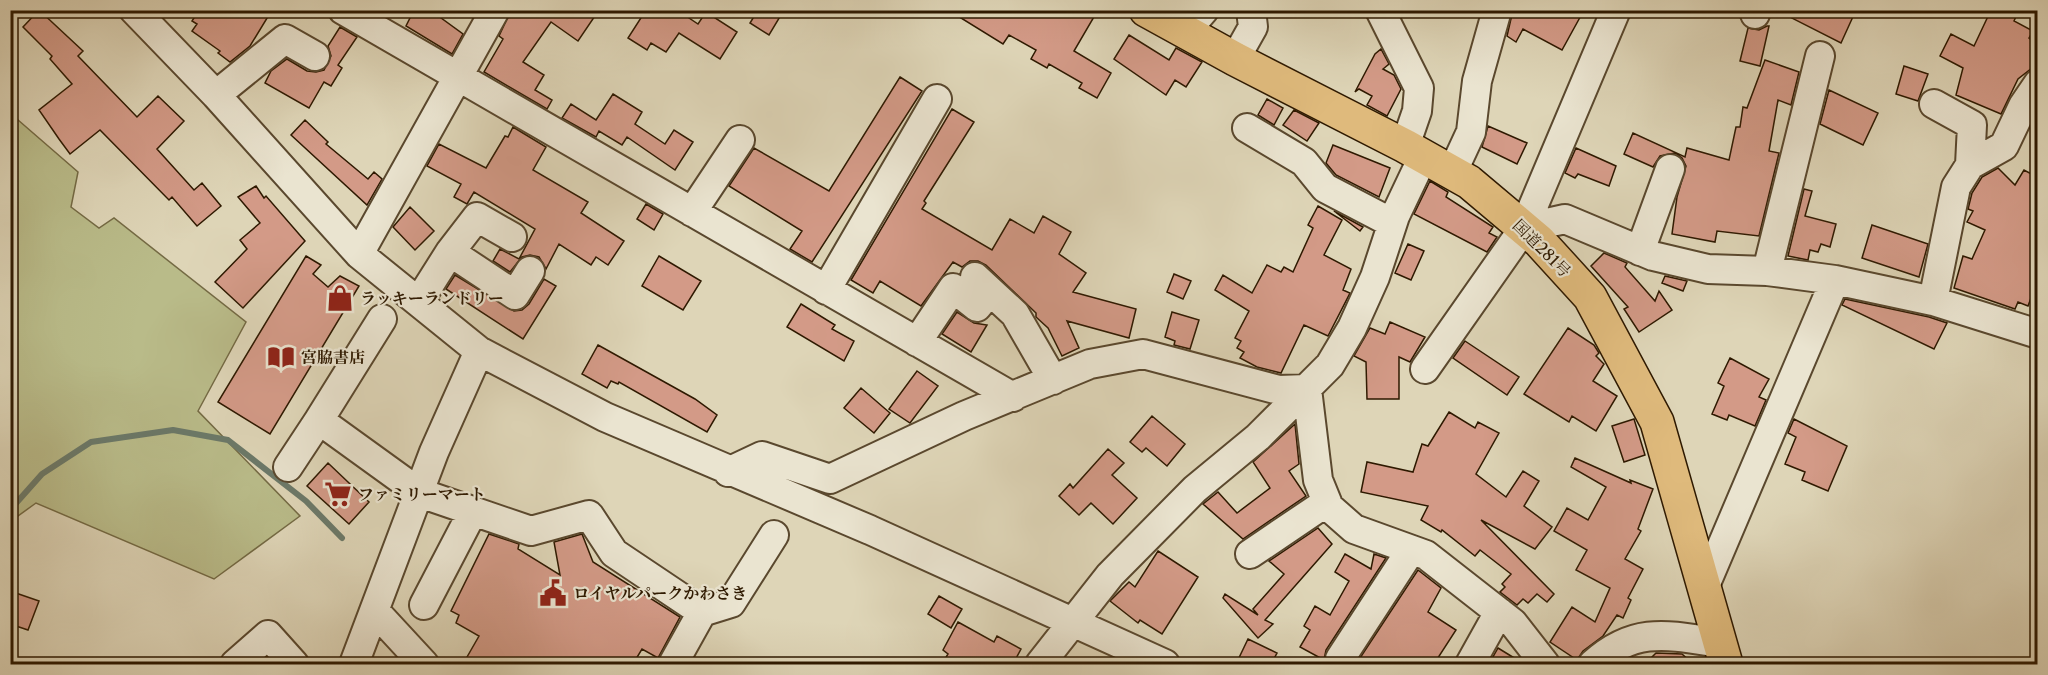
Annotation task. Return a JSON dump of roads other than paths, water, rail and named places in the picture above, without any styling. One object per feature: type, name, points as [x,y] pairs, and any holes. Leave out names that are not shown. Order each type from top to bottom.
[{"type":"highway","name":"国道281号","points":[[1146,10],[1194,21],[1235,60],[1414,151],[1469,182],[1524,228],[1590,297],[1657,422],[1723,654]]},
{"type":"street","points":[[134,10],[216,95],[359,254],[479,351],[605,417],[728,472],[870,530],[1165,664]]},
{"type":"street","points":[[343,10],[457,78],[1013,397]]},
{"type":"street","points":[[359,254],[495,10]]},
{"type":"street","points":[[1235,60],[1253,27],[1251,10]]},
{"type":"street","points":[[1040,664],[1110,574],[1195,489],[1258,438],[1307,389],[1330,365],[1352,328],[1375,277],[1414,151],[1419,88],[1380,10]]},
{"type":"street","points":[[1452,173],[1471,132],[1477,81],[1497,10]]},
{"type":"street","points":[[1425,369],[1524,228],[1616,10]]},
{"type":"street","points":[[216,95],[285,39],[315,56]]},
{"type":"street","points":[[1767,271],[1820,56]]},
{"type":"street","points":[[1933,301],[1956,187],[1970,165],[2004,146],[2023,106],[2037,84]]},
{"type":"street","points":[[826,290],[937,99]]},
{"type":"street","points":[[1934,104],[1972,125],[1970,165]]},
{"type":"street","points":[[1247,128],[1304,162],[1325,188],[1392,224]]},
{"type":"street","points":[[692,213],[740,140]]},
{"type":"street","points":[[1641,251],[1670,169]]},
{"type":"street","points":[[419,301],[450,252],[477,217],[512,237]]},
{"type":"street","points":[[1524,228],[1565,219],[1653,256],[1708,268],[1767,271],[1835,280],[1933,301],[2037,334]]},
{"type":"street","points":[[450,252],[515,295],[530,271]]},
{"type":"street","points":[[1704,588],[1835,280]]},
{"type":"street","points":[[917,342],[953,288],[977,307],[983,284],[1015,314],[1053,380]]},
{"type":"street","points":[[288,467],[382,319]]},
{"type":"street","points":[[354,664],[434,452],[479,351]]},
{"type":"street","points":[[728,472],[762,456],[830,479],[895,446],[1089,364],[1143,354],[1279,390],[1307,389]]},
{"type":"street","points":[[1307,389],[1318,480],[1327,502],[1354,530],[1426,555],[1513,623],[1545,664]]},
{"type":"street","points":[[319,420],[420,493],[531,531],[589,515],[614,553],[702,612]]},
{"type":"street","points":[[1251,554],[1327,502]]},
{"type":"street","points":[[424,605],[474,511]]},
{"type":"street","points":[[673,664],[702,612],[731,603],[774,535]]},
{"type":"street","points":[[1340,659],[1411,550]]},
{"type":"street","points":[[375,611],[424,664]]},
{"type":"street","points":[[1470,664],[1498,612]]},
{"type":"street","points":[[1593,664],[1611,649],[1633,640],[1666,634],[1723,654]]},
{"type":"street","points":[[235,664],[268,635],[294,664]]},
{"type":"waterway","points":[[10,510],[42,474],[91,442],[173,430],[228,440],[306,501],[342,538]]},
{"type":"place","name":"ラッキーランドリー","points":[[340,298]]},
{"type":"place","name":"宮脇書店","points":[[281,357]]},
{"type":"place","name":"ファミリーマート","points":[[338,494]]},
{"type":"place","name":"ロイヤルパークかわさき","points":[[553,593]]}]
